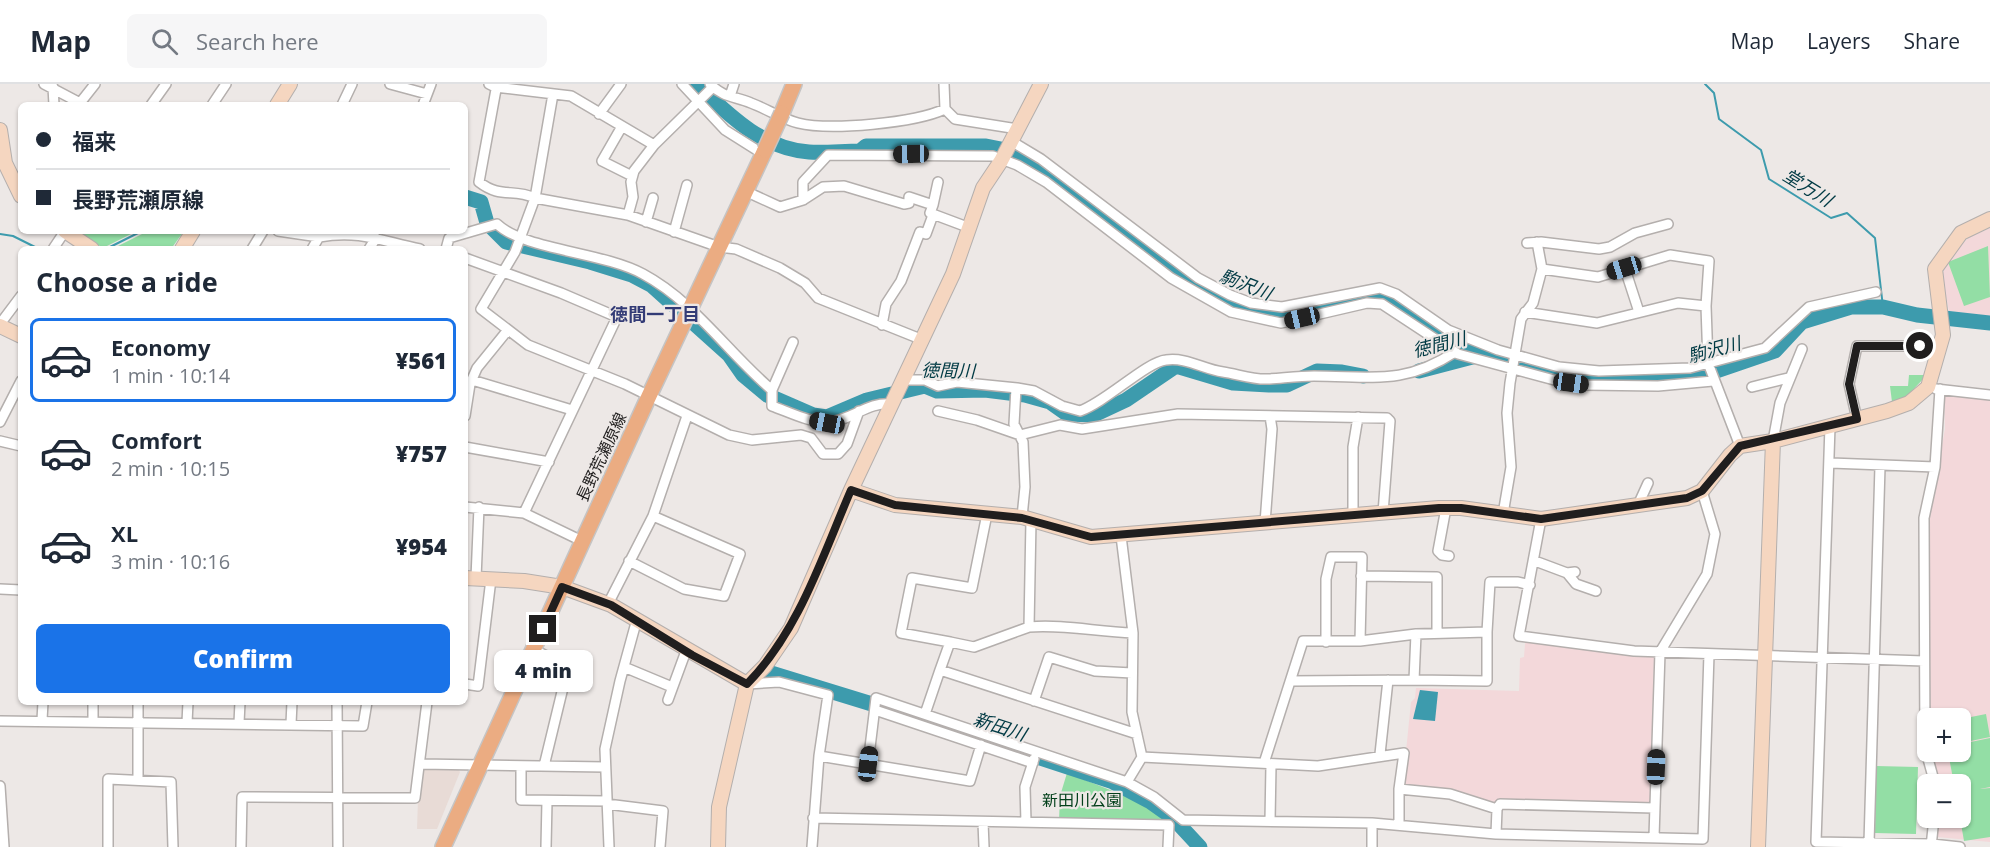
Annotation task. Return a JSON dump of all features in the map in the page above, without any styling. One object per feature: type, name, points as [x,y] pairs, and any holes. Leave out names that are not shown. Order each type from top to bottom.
[{"type":"main road","points":[[279,102],[290,84]]},
{"type":"main road","name":"長野荒瀬原線","points":[[443,847],[794,84]]},
{"type":"main road","points":[[718,847],[719,807],[747,684],[765,666],[791,628],[851,490],[953,274],[984,188],[1002,159],[1041,84]]},
{"type":"main road","points":[[0,130],[5,163],[18,190]]},
{"type":"main road","points":[[851,490],[895,505],[1026,519],[1091,537],[1446,508],[1541,519],[1687,498],[1702,491],[1740,446],[1773,441],[1857,419],[1909,403],[1934,388],[1941,346],[1941,318],[1935,278],[1940,259],[1961,233],[1990,219]]},
{"type":"main road","points":[[70,234],[88,246]]},
{"type":"main road","points":[[0,325],[18,334]]},
{"type":"main road","points":[[1758,847],[1773,441]]},
{"type":"main road","points":[[471,578],[562,587],[608,604],[637,619],[686,651],[747,684]]},
{"type":"street","points":[[83,102],[95,84]]},
{"type":"street","points":[[153,102],[166,84]]},
{"type":"street","points":[[214,102],[226,84]]},
{"type":"street","points":[[343,102],[352,84]]},
{"type":"street","points":[[390,84],[427,94]]},
{"type":"street","points":[[424,102],[431,84]]},
{"type":"street","points":[[599,114],[621,84]]},
{"type":"street","points":[[682,84],[700,100],[725,130],[764,152]]},
{"type":"street","points":[[730,96],[734,84]]},
{"type":"street","points":[[944,84],[945,109],[955,119],[1012,138],[1198,278],[1251,303],[1282,307],[1380,288],[1396,294],[1448,330],[1515,355],[1559,368],[1648,371],[1708,365],[1765,348],[1809,307],[1875,292]]},
{"type":"street","points":[[49,85],[79,102]]},
{"type":"street","points":[[49,85],[53,102]]},
{"type":"street","points":[[654,145],[621,128],[571,96],[494,85],[478,182],[491,191],[525,194],[535,198],[628,215],[718,247],[736,249],[780,268],[805,283],[818,298],[923,340]]},
{"type":"street","points":[[628,215],[633,197],[632,176],[654,145],[711,87],[721,95],[730,96],[807,125],[889,123],[927,117],[945,109]]},
{"type":"street","points":[[553,94],[535,198],[515,252],[481,309],[528,345],[649,396],[729,435],[752,440],[801,435],[811,438],[823,454],[838,454],[847,444],[859,411]]},
{"type":"street","points":[[621,128],[602,161],[632,176]]},
{"type":"street","points":[[803,200],[803,182],[828,155],[952,153],[993,156],[1017,165],[1046,182],[1172,278],[1231,312],[1281,323],[1367,303],[1382,304],[1456,353],[1512,369],[1584,385],[1658,386],[1713,379]]},
{"type":"street","points":[[882,325],[886,304],[901,280],[920,232],[926,234],[938,182]]},
{"type":"street","points":[[674,232],[687,185]]},
{"type":"street","points":[[745,191],[780,207],[803,200],[823,187],[844,186],[904,204],[909,203],[909,197],[970,228]]},
{"type":"street","points":[[646,222],[653,198]]},
{"type":"street","points":[[468,233],[497,224],[507,234],[520,239],[603,258],[642,273],[772,391]]},
{"type":"street","points":[[1527,243],[1537,242],[1599,249],[1610,247],[1635,233],[1668,224]]},
{"type":"street","points":[[298,234],[319,237],[337,234]]},
{"type":"street","points":[[350,234],[408,246]]},
{"type":"street","points":[[447,246],[449,238],[464,234]]},
{"type":"street","points":[[314,246],[319,237]]},
{"type":"street","points":[[371,246],[376,238]]},
{"type":"street","points":[[1503,514],[1511,467],[1507,413],[1512,369],[1521,319],[1533,303],[1542,269],[1537,242]]},
{"type":"street","points":[[1542,269],[1598,277],[1670,255],[1709,261],[1706,306],[1708,365],[1740,446]]},
{"type":"street","points":[[468,259],[616,317],[524,513]]},
{"type":"street","points":[[1624,268],[1639,312]]},
{"type":"street","points":[[0,325],[18,300]]},
{"type":"street","points":[[1525,312],[1597,323],[1678,303],[1706,306]]},
{"type":"street","points":[[468,401],[477,368],[507,331]]},
{"type":"street","points":[[793,342],[772,391],[772,406],[806,419],[827,423],[859,411],[925,380],[938,386],[957,382],[1016,392],[1034,391],[1062,406],[1080,411],[1099,404],[1162,360],[1183,361],[1218,372],[1268,379],[1316,376],[1364,379],[1388,378],[1437,364],[1456,353]]},
{"type":"street","points":[[1857,419],[1849,384],[1857,346],[1941,346]]},
{"type":"street","points":[[1773,441],[1780,403],[1788,378],[1802,349]]},
{"type":"street","points":[[1752,387],[1788,378]]},
{"type":"street","points":[[472,380],[572,410]]},
{"type":"street","points":[[0,422],[18,387]]},
{"type":"street","points":[[1932,774],[1925,748],[1924,518],[1935,467],[1934,388],[1990,394]]},
{"type":"street","points":[[1016,392],[1014,424],[1020,435],[1025,487],[1029,627]]},
{"type":"street","points":[[938,411],[977,420],[1020,435],[1060,425],[1082,429],[1178,414],[1388,418],[1390,422],[1383,513]]},
{"type":"street","points":[[608,604],[652,516],[687,416]]},
{"type":"street","points":[[1264,523],[1272,429],[1270,416]]},
{"type":"street","points":[[1353,515],[1353,447],[1358,417]]},
{"type":"street","points":[[1830,426],[1831,464],[1816,842],[1960,847]]},
{"type":"street","points":[[0,441],[18,445]]},
{"type":"street","points":[[468,448],[549,462]]},
{"type":"street","points":[[1831,464],[1935,467]]},
{"type":"street","points":[[1869,843],[1880,466]]},
{"type":"street","points":[[1638,505],[1648,483]]},
{"type":"street","points":[[1654,837],[1660,652],[1707,574],[1715,534],[1702,491]]},
{"type":"street","points":[[468,507],[524,513],[582,541]]},
{"type":"street","points":[[471,578],[479,507]]},
{"type":"street","points":[[1446,508],[1438,551],[1442,555],[1449,556]]},
{"type":"street","points":[[987,514],[972,588],[912,578],[901,633],[974,647],[1029,627],[1059,625],[1105,632],[1132,633]]},
{"type":"street","points":[[629,561],[684,589],[724,596],[740,554],[652,516]]},
{"type":"street","points":[[1541,519],[1520,636],[1660,652],[1924,661]]},
{"type":"street","points":[[1121,536],[1132,633],[1132,712],[1142,757],[1128,782]]},
{"type":"street","points":[[1326,642],[1326,579],[1331,557],[1362,557],[1360,641]]},
{"type":"street","points":[[1534,561],[1571,572],[1576,584],[1596,591]]},
{"type":"street","points":[[1361,576],[1437,577],[1437,633]]},
{"type":"street","points":[[468,684],[478,686],[491,579]]},
{"type":"street","points":[[1291,681],[1487,681],[1490,582],[1518,582],[1530,585]]},
{"type":"street","points":[[0,589],[18,590]]},
{"type":"street","points":[[609,847],[605,749],[637,619]]},
{"type":"street","points":[[1270,821],[1268,764],[1303,641],[1360,641],[1416,634],[1487,633]]},
{"type":"street","points":[[1414,680],[1416,634]]},
{"type":"street","points":[[926,714],[950,642]]},
{"type":"street","points":[[533,650],[568,667],[544,766]]},
{"type":"street","points":[[668,700],[686,651]]},
{"type":"street","points":[[875,710],[981,745],[1128,782],[1154,796],[1183,820],[1372,823],[1496,834],[1703,839],[1709,654]]},
{"type":"street","points":[[1034,701],[1049,657],[1095,670],[1132,673]]},
{"type":"street","points":[[624,667],[672,687]]},
{"type":"street","points":[[940,670],[1137,734]]},
{"type":"street","points":[[1380,754],[1388,680]]},
{"type":"street","points":[[747,684],[779,682],[828,695],[819,756],[812,847]]},
{"type":"street","points":[[868,764],[876,698],[926,714],[1035,757]]},
{"type":"street","points":[[42,720],[43,705]]},
{"type":"street","points":[[93,705],[93,721]]},
{"type":"street","points":[[138,705],[138,779]]},
{"type":"street","points":[[187,723],[188,705]]},
{"type":"street","points":[[239,723],[240,705]]},
{"type":"street","points":[[291,724],[292,705]]},
{"type":"street","points":[[337,705],[338,847]]},
{"type":"street","points":[[0,721],[363,726],[366,705]]},
{"type":"street","points":[[241,847],[242,797],[415,798],[427,705]]},
{"type":"street","points":[[819,756],[970,781],[981,745]]},
{"type":"street","points":[[1142,757],[1268,764],[1342,764],[1380,754],[1404,753],[1399,789],[1399,824]]},
{"type":"street","points":[[1026,822],[1025,787],[1035,757]]},
{"type":"street","points":[[421,764],[605,767]]},
{"type":"street","points":[[521,766],[521,800],[607,803],[663,811],[660,847]]},
{"type":"street","points":[[108,847],[108,779],[171,782],[173,847]]},
{"type":"street","points":[[0,786],[4,847]]},
{"type":"street","points":[[1399,789],[1450,794],[1497,809]]},
{"type":"street","points":[[546,801],[546,847]]},
{"type":"street","points":[[1496,834],[1497,809],[1500,804],[1654,808]]},
{"type":"street","points":[[813,818],[1169,825],[1168,847]]},
{"type":"street","points":[[983,822],[984,847]]},
{"type":"street","points":[[1372,823],[1372,847]]},
{"type":"street","points":[[1932,845],[1933,828]]},
{"type":"street","points":[[1554,836],[1554,847]]},
{"type":"shaded area","points":[[1990,228],[1990,316],[1949,311],[1942,276],[1947,261],[1968,238]]},
{"type":"shaded area","points":[[1944,394],[1990,398],[1990,842],[1937,837],[1938,828],[1971,828],[1971,774],[1937,774],[1934,762],[1971,762],[1971,708],[1930,708],[1927,643],[1929,516],[1945,429]]},
{"type":"shaded area","points":[[1527,639],[1654,656],[1650,804],[1495,803],[1405,787],[1403,781],[1411,702],[1415,698],[1416,688],[1519,691],[1520,658],[1524,657]]},
{"type":"shaded area","points":[[426,767],[457,767],[460,772],[437,829],[417,829],[422,771]]},
{"type":"green space","points":[[81,234],[131,234],[107,246],[100,246]]},
{"type":"green space","points":[[142,234],[182,234],[173,246],[118,246]]},
{"type":"green space","points":[[1988,246],[1990,297],[1964,306],[1948,262]]},
{"type":"green space","points":[[1909,375],[1927,375],[1905,398],[1892,402],[1890,386],[1908,386]]},
{"type":"green space","points":[[1986,714],[1990,737],[1971,741],[1971,717]]},
{"type":"green space","points":[[1990,738],[1990,787],[1980,789],[1990,788],[1990,837],[1964,841],[1962,828],[1971,828],[1971,774],[1952,774],[1950,762],[1971,762],[1971,742]]},
{"type":"green space","points":[[1876,766],[1918,767],[1916,834],[1875,833]]},
{"type":"green space","name":"新田川公園","points":[[1067,773],[1141,802],[1171,824],[1059,821],[1060,796]]},
{"type":"water","points":[[1420,690],[1438,692],[1435,721],[1413,719]]},
{"type":"waterway","name":"駒沢川","points":[[696,84],[747,128],[761,137],[792,149],[809,152],[860,151],[866,146],[986,146],[1001,149],[1049,174],[1193,284],[1243,307],[1274,315],[1318,309],[1366,296],[1393,300],[1415,318],[1471,347],[1557,372],[1648,380],[1702,376],[1775,351],[1802,322],[1851,307],[1883,307],[1917,315],[1990,323]]},
{"type":"waterway","name":"堂万川","points":[[1705,84],[1714,93],[1719,119],[1761,150],[1769,179],[1831,218],[1847,213],[1875,238],[1883,307]]},
{"type":"waterway","name":"徳間川","points":[[468,198],[481,202],[487,223],[506,242],[590,262],[632,275],[651,285],[729,355],[743,375],[767,395],[813,415],[827,417],[867,400],[925,386],[937,391],[985,390],[1025,395],[1050,402],[1067,414],[1094,415],[1126,400],[1176,366],[1233,383],[1269,385],[1287,385],[1317,371],[1363,376]]},
{"type":"waterway","points":[[0,234],[13,236],[33,246]]},
{"type":"waterway","points":[[112,246],[136,234]]},
{"type":"waterway","name":"徳間川","points":[[1419,371],[1480,355]]},
{"type":"waterway","name":"新田川","points":[[771,673],[937,724],[1113,782],[1149,801],[1173,818],[1200,847]]},
{"type":"district","name":"徳間一丁目","points":[[655,314]]},
{"type":"route","points":[[543,629],[562,587],[611,605],[692,655],[747,684],[765,666],[791,628],[851,490],[895,505],[1022,518],[1091,537],[1439,508],[1461,508],[1541,519],[1687,498],[1702,491],[1713,480],[1730,455],[1740,446],[1773,441],[1857,419],[1849,384],[1857,346],[1920,346]]}]
